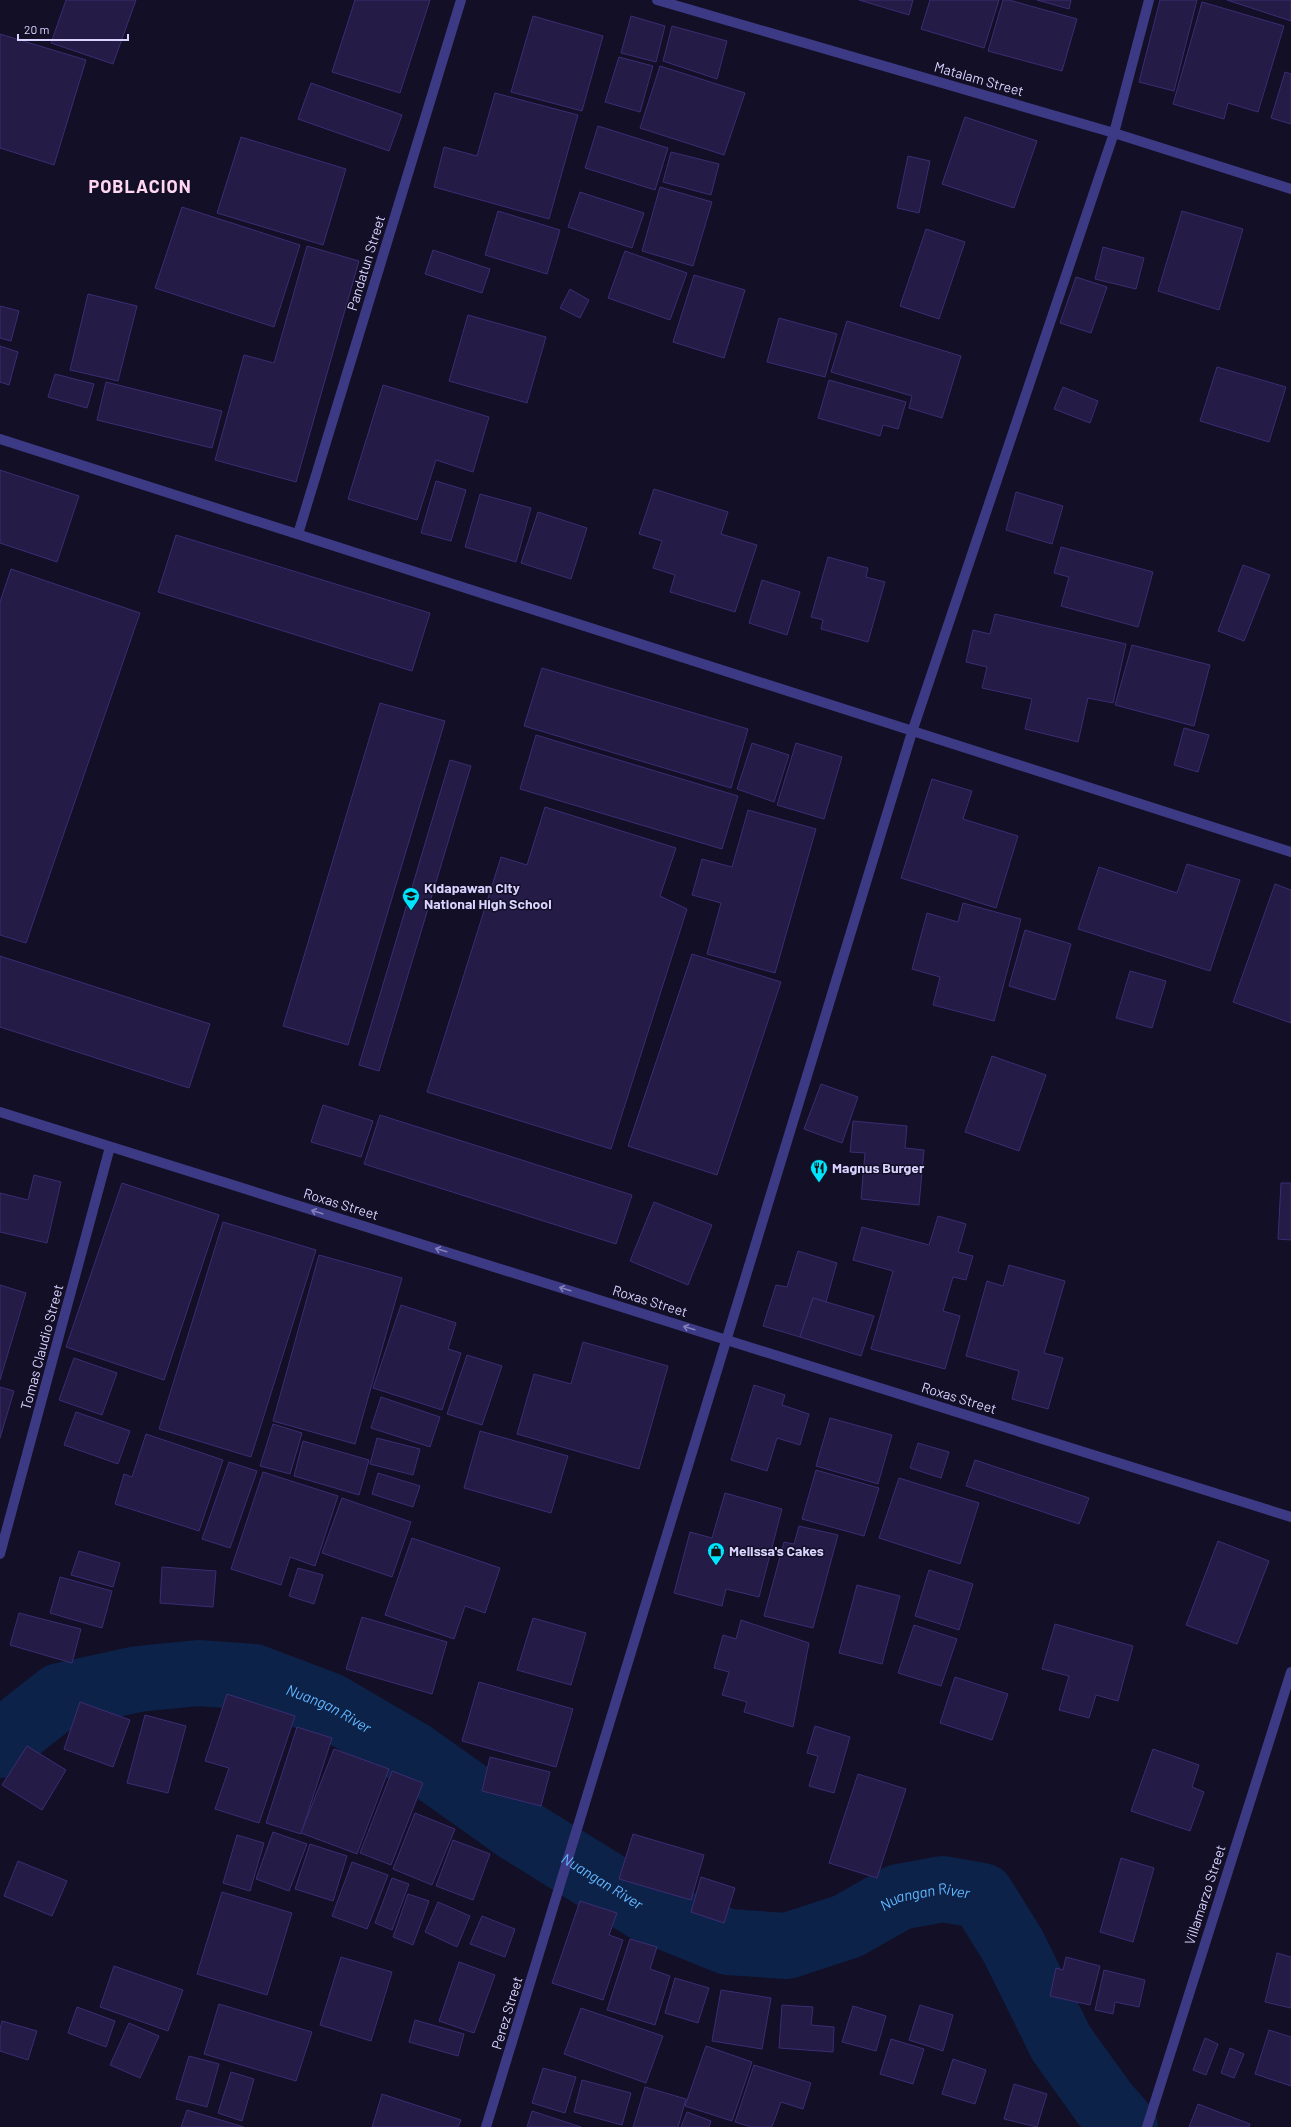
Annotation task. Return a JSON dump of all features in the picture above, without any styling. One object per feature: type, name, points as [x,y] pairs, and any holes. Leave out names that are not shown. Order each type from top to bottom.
[{"type":"street","name":"Pandatun Street","points":[[298,534],[461,0]]},
{"type":"street","name":"Matalam Street","points":[[657,0],[1114,132],[1291,190]]},
{"type":"street","name":"Perez Street","points":[[486,2127],[912,732],[1114,132],[1149,0]]},
{"type":"street","points":[[0,439],[1291,852]]},
{"type":"street","name":"Roxas Street","points":[[0,1112],[1291,1517]]},
{"type":"street","name":"Tomas Claudio Street","points":[[0,1554],[110,1147]]},
{"type":"street","name":"Villamarzo Street","points":[[1147,2127],[1157,2090],[1291,1672]]},
{"type":"building","points":[[66,0],[136,0],[113,64],[51,43]]},
{"type":"building","points":[[355,0],[430,0],[400,93],[332,72]]},
{"type":"building","points":[[859,0],[913,0],[909,15]]},
{"type":"building","points":[[930,0],[999,0],[984,48],[921,29]]},
{"type":"building","points":[[1003,0],[1009,0],[1077,19],[1062,71],[988,51]]},
{"type":"building","points":[[1037,0],[1071,0],[1069,9]]},
{"type":"building","points":[[1160,0],[1197,0],[1174,91],[1139,82]]},
{"type":"building","points":[[1227,0],[1291,0],[1291,21]]},
{"type":"building","points":[[1202,2],[1284,26],[1258,112],[1228,103],[1224,119],[1173,104]]},
{"type":"building","points":[[533,16],[603,36],[582,111],[511,92]]},
{"type":"building","points":[[631,16],[665,26],[656,62],[621,53]]},
{"type":"building","points":[[672,26],[727,41],[717,79],[663,61]]},
{"type":"building","points":[[0,34],[86,60],[54,165],[0,148]]},
{"type":"building","points":[[619,57],[653,66],[640,112],[605,102]]},
{"type":"building","points":[[660,66],[745,93],[724,155],[640,128]]},
{"type":"building","points":[[1285,72],[1291,74],[1291,124],[1271,118]]},
{"type":"building","points":[[311,83],[402,115],[389,151],[298,119]]},
{"type":"building","points":[[495,93],[578,115],[549,219],[434,187],[444,147],[477,156]]},
{"type":"building","points":[[965,117],[1037,141],[1014,208],[942,184]]},
{"type":"building","points":[[598,126],[668,148],[655,190],[585,168]]},
{"type":"building","points":[[241,137],[346,169],[323,245],[217,213]]},
{"type":"building","points":[[671,152],[719,164],[711,195],[663,182]]},
{"type":"building","points":[[908,156],[930,161],[919,213],[897,208]]},
{"type":"building","points":[[660,187],[712,202],[693,266],[642,251]]},
{"type":"building","points":[[580,192],[644,213],[632,248],[568,227]]},
{"type":"building","points":[[182,207],[300,245],[274,327],[155,288]]},
{"type":"building","points":[[498,211],[560,230],[547,274],[485,255]]},
{"type":"building","points":[[1182,211],[1243,229],[1219,310],[1158,291]]},
{"type":"building","points":[[926,229],[965,242],[939,319],[900,306]]},
{"type":"building","points":[[307,246],[359,261],[296,482],[215,460],[244,355],[274,363]]},
{"type":"building","points":[[1103,247],[1144,258],[1136,289],[1095,279]]},
{"type":"building","points":[[433,250],[490,269],[482,293],[425,274]]},
{"type":"building","points":[[625,251],[687,273],[670,320],[608,298]]},
{"type":"building","points":[[694,275],[745,290],[724,358],[673,342]]},
{"type":"building","points":[[1076,277],[1107,287],[1091,333],[1060,323]]},
{"type":"building","points":[[570,289],[589,300],[580,318],[560,308]]},
{"type":"building","points":[[88,294],[137,306],[118,381],[70,370]]},
{"type":"building","points":[[0,306],[19,311],[11,341],[0,338]]},
{"type":"building","points":[[468,315],[546,337],[527,403],[449,381]]},
{"type":"building","points":[[779,318],[837,334],[825,377],[767,362]]},
{"type":"building","points":[[847,321],[961,356],[942,418],[909,408],[912,396],[831,372]]},
{"type":"building","points":[[0,346],[18,352],[9,385],[0,382]]},
{"type":"building","points":[[1217,367],[1286,387],[1269,442],[1200,421]]},
{"type":"building","points":[[55,374],[94,384],[87,408],[48,397]]},
{"type":"building","points":[[829,380],[906,402],[898,429],[883,425],[880,436],[818,418]]},
{"type":"building","points":[[106,382],[222,411],[212,448],[97,420]]},
{"type":"building","points":[[383,385],[489,417],[473,472],[436,460],[417,520],[348,499]]},
{"type":"building","points":[[1063,387],[1098,401],[1090,423],[1054,409]]},
{"type":"building","points":[[0,470],[79,496],[57,562],[0,543]]},
{"type":"building","points":[[436,481],[466,490],[451,541],[421,533]]},
{"type":"building","points":[[654,489],[728,512],[721,534],[757,545],[735,612],[670,592],[675,575],[653,568],[662,541],[639,534]]},
{"type":"building","points":[[1016,492],[1063,506],[1052,544],[1006,530]]},
{"type":"building","points":[[480,494],[531,508],[516,562],[465,547]]},
{"type":"building","points":[[538,512],[587,528],[571,579],[521,563]]},
{"type":"building","points":[[176,535],[430,613],[412,671],[158,592]]},
{"type":"building","points":[[1061,547],[1153,572],[1138,627],[1061,606],[1069,577],[1054,573]]},
{"type":"building","points":[[828,557],[868,568],[866,577],[885,582],[868,642],[821,629],[823,620],[811,617]]},
{"type":"building","points":[[1243,565],[1270,575],[1244,641],[1218,631]]},
{"type":"building","points":[[11,569],[140,613],[26,943],[0,935],[0,602]]},
{"type":"building","points":[[762,580],[800,592],[787,635],[749,623]]},
{"type":"building","points":[[995,614],[1126,644],[1113,703],[1088,698],[1078,742],[1025,729],[1032,699],[982,688],[987,667],[966,662],[973,630],[990,634]]},
{"type":"building","points":[[1132,645],[1210,665],[1194,726],[1115,705]]},
{"type":"building","points":[[542,668],[748,729],[731,788],[524,726]]},
{"type":"building","points":[[380,703],[445,721],[348,1045],[283,1026]]},
{"type":"building","points":[[1184,728],[1209,735],[1198,772],[1174,765]]},
{"type":"building","points":[[536,735],[738,796],[722,849],[520,789]]},
{"type":"building","points":[[752,743],[789,755],[774,802],[737,789]]},
{"type":"building","points":[[796,743],[842,757],[824,819],[777,805]]},
{"type":"building","points":[[450,760],[471,766],[379,1071],[359,1065]]},
{"type":"building","points":[[932,779],[972,791],[963,819],[1018,836],[996,908],[901,878]]},
{"type":"building","points":[[545,807],[676,848],[660,896],[687,909],[611,1149],[427,1092],[501,857],[527,865]]},
{"type":"building","points":[[748,810],[816,829],[775,973],[707,954],[721,903],[692,895],[702,859],[732,867]]},
{"type":"building","points":[[1187,864],[1240,880],[1210,971],[1078,929],[1099,867],[1177,893]]},
{"type":"building","points":[[1275,884],[1291,890],[1291,1023],[1233,1002]]},
{"type":"building","points":[[963,903],[1021,919],[994,1021],[933,1005],[940,977],[912,969],[927,913],[958,922]]},
{"type":"building","points":[[1025,930],[1071,944],[1055,1000],[1009,986]]},
{"type":"building","points":[[692,954],[781,982],[717,1175],[628,1146]]},
{"type":"building","points":[[0,956],[210,1024],[189,1088],[0,1027]]},
{"type":"building","points":[[1130,971],[1166,981],[1152,1028],[1116,1018]]},
{"type":"building","points":[[992,1056],[1046,1075],[1019,1151],[965,1132]]},
{"type":"building","points":[[821,1084],[858,1097],[842,1143],[804,1129]]},
{"type":"building","points":[[323,1105],[373,1121],[361,1157],[311,1142]]},
{"type":"building","points":[[380,1115],[632,1195],[616,1244],[364,1164]]},
{"type":"building","points":[[853,1121],[907,1126],[905,1148],[924,1150],[919,1205],[861,1199],[865,1153],[850,1152]]},
{"type":"building","points":[[34,1175],[61,1182],[47,1243],[0,1232],[0,1193],[28,1200]]},
{"type":"building","points":[[122,1183],[219,1215],[164,1380],[66,1347]]},
{"type":"building","points":[[1281,1183],[1291,1183],[1291,1240],[1278,1239]]},
{"type":"building","points":[[654,1202],[712,1225],[688,1285],[630,1261]]},
{"type":"building","points":[[938,1216],[966,1224],[958,1252],[973,1256],[966,1280],[953,1277],[943,1311],[960,1316],[945,1369],[871,1349],[893,1271],[853,1260],[862,1227],[929,1245]]},
{"type":"building","points":[[223,1222],[316,1250],[251,1457],[159,1429]]},
{"type":"building","points":[[798,1251],[837,1263],[826,1302],[813,1298],[800,1337],[763,1326],[776,1285],[787,1287]]},
{"type":"building","points":[[319,1255],[402,1278],[355,1444],[273,1421]]},
{"type":"building","points":[[1009,1265],[1065,1281],[1044,1353],[1063,1358],[1048,1409],[1012,1399],[1019,1371],[966,1356],[987,1281],[1003,1286]]},
{"type":"building","points":[[0,1285],[26,1293],[0,1380]]},
{"type":"building","points":[[813,1298],[874,1316],[861,1356],[800,1337]]},
{"type":"building","points":[[401,1305],[456,1323],[448,1349],[461,1353],[442,1410],[373,1388]]},
{"type":"building","points":[[583,1342],[668,1366],[639,1469],[517,1434],[534,1374],[571,1384]]},
{"type":"building","points":[[467,1355],[502,1366],[482,1425],[447,1414]]},
{"type":"building","points":[[74,1358],[117,1373],[102,1415],[59,1400]]},
{"type":"building","points":[[754,1385],[785,1395],[782,1405],[809,1414],[800,1445],[777,1438],[767,1471],[731,1460]]},
{"type":"building","points":[[0,1387],[14,1391],[0,1438]]},
{"type":"building","points":[[381,1397],[440,1417],[430,1447],[371,1428]]},
{"type":"building","points":[[76,1412],[130,1431],[118,1464],[64,1445]]},
{"type":"building","points":[[830,1418],[892,1435],[878,1484],[816,1466]]},
{"type":"building","points":[[273,1424],[302,1433],[290,1474],[260,1466]]},
{"type":"building","points":[[480,1431],[568,1456],[551,1513],[464,1488]]},
{"type":"building","points":[[146,1434],[223,1460],[199,1531],[115,1504],[124,1474],[132,1477]]},
{"type":"building","points":[[377,1438],[420,1449],[413,1475],[370,1464]]},
{"type":"building","points":[[303,1441],[369,1460],[359,1495],[294,1476]]},
{"type":"building","points":[[918,1443],[949,1452],[941,1478],[910,1468]]},
{"type":"building","points":[[975,1460],[1089,1498],[1079,1524],[966,1486]]},
{"type":"building","points":[[229,1462],[257,1471],[230,1548],[202,1539]]},
{"type":"building","points":[[816,1470],[879,1488],[864,1536],[802,1519]]},
{"type":"building","points":[[263,1472],[338,1496],[315,1566],[290,1557],[281,1585],[231,1569]]},
{"type":"building","points":[[378,1473],[420,1486],[413,1507],[372,1494]]},
{"type":"building","points":[[899,1478],[979,1503],[960,1564],[879,1538]]},
{"type":"building","points":[[725,1493],[782,1509],[759,1597],[726,1589],[722,1606],[674,1593],[690,1532],[712,1538]]},
{"type":"building","points":[[342,1498],[411,1522],[392,1577],[322,1553]]},
{"type":"building","points":[[799,1526],[838,1535],[813,1628],[764,1616],[784,1542],[794,1544]]},
{"type":"building","points":[[412,1538],[500,1568],[485,1613],[465,1606],[454,1639],[385,1615]]},
{"type":"building","points":[[1218,1541],[1269,1561],[1237,1644],[1186,1625]]},
{"type":"building","points":[[79,1551],[120,1563],[113,1587],[71,1575]]},
{"type":"building","points":[[162,1567],[216,1571],[213,1607],[160,1603]]},
{"type":"building","points":[[298,1568],[323,1575],[314,1604],[289,1596]]},
{"type":"building","points":[[929,1570],[973,1584],[959,1630],[915,1616]]},
{"type":"building","points":[[60,1577],[112,1591],[102,1628],[50,1613]]},
{"type":"building","points":[[857,1585],[900,1596],[882,1664],[839,1653]]},
{"type":"building","points":[[19,1613],[81,1629],[72,1663],[10,1645]]},
{"type":"building","points":[[362,1617],[447,1642],[432,1694],[346,1669]]},
{"type":"building","points":[[533,1618],[586,1633],[571,1685],[517,1670]]},
{"type":"building","points":[[741,1620],[809,1643],[793,1727],[744,1712],[747,1702],[722,1695],[729,1672],[714,1668],[723,1635],[736,1639]]},
{"type":"building","points":[[1055,1624],[1133,1646],[1118,1701],[1096,1695],[1089,1718],[1059,1710],[1069,1676],[1042,1669]]},
{"type":"building","points":[[914,1625],[957,1639],[941,1686],[898,1673]]},
{"type":"building","points":[[955,1677],[1008,1694],[992,1740],[940,1723]]},
{"type":"building","points":[[479,1682],[573,1709],[556,1767],[462,1741]]},
{"type":"building","points":[[227,1694],[295,1716],[259,1823],[215,1809],[229,1768],[205,1761]]},
{"type":"building","points":[[80,1702],[130,1720],[113,1767],[64,1749]]},
{"type":"building","points":[[145,1715],[186,1726],[168,1793],[127,1783]]},
{"type":"building","points":[[815,1726],[850,1737],[834,1793],[809,1786],[818,1756],[807,1753]]},
{"type":"building","points":[[297,1727],[332,1738],[301,1834],[266,1823]]},
{"type":"building","points":[[27,1746],[66,1770],[42,1810],[2,1785]]},
{"type":"building","points":[[334,1749],[389,1769],[357,1854],[301,1833]]},
{"type":"building","points":[[1153,1749],[1199,1765],[1192,1787],[1204,1792],[1190,1831],[1131,1811]]},
{"type":"building","points":[[490,1757],[550,1772],[541,1806],[482,1791]]},
{"type":"building","points":[[392,1771],[423,1783],[391,1865],[360,1853]]},
{"type":"building","points":[[858,1774],[906,1789],[877,1878],[829,1863]]},
{"type":"building","points":[[415,1813],[455,1829],[432,1885],[393,1869]]},
{"type":"building","points":[[273,1832],[307,1844],[289,1891],[256,1879]]},
{"type":"building","points":[[633,1834],[704,1855],[691,1900],[619,1879]]},
{"type":"building","points":[[237,1835],[264,1843],[250,1891],[223,1883]]},
{"type":"building","points":[[453,1840],[490,1854],[473,1900],[436,1886]]},
{"type":"building","points":[[310,1844],[347,1856],[333,1901],[295,1889]]},
{"type":"building","points":[[1121,1858],[1154,1868],[1133,1942],[1100,1932]]},
{"type":"building","points":[[18,1861],[67,1881],[52,1916],[4,1896]]},
{"type":"building","points":[[352,1862],[388,1875],[367,1929],[332,1916]]},
{"type":"building","points":[[701,1877],[735,1888],[724,1923],[691,1912]]},
{"type":"building","points":[[392,1878],[409,1884],[392,1930],[375,1923]]},
{"type":"building","points":[[222,1892],[292,1913],[267,1995],[197,1974]]},
{"type":"building","points":[[408,1894],[429,1901],[413,1945],[393,1937]]},
{"type":"building","points":[[580,1901],[617,1913],[609,1935],[623,1940],[603,2000],[552,1983]]},
{"type":"building","points":[[438,1902],[470,1916],[457,1947],[425,1932]]},
{"type":"building","points":[[482,1916],[515,1929],[505,1957],[470,1944]]},
{"type":"building","points":[[630,1939],[657,1947],[650,1969],[670,1976],[655,2025],[607,2010]]},
{"type":"building","points":[[1277,1953],[1291,1957],[1291,2008],[1265,2002]]},
{"type":"building","points":[[341,1957],[392,1972],[371,2041],[320,2025]]},
{"type":"building","points":[[1066,1957],[1100,1966],[1090,2005],[1050,1996],[1056,1968],[1063,1970]]},
{"type":"building","points":[[459,1962],[495,1975],[474,2033],[439,2021]]},
{"type":"building","points":[[114,1966],[183,1990],[168,2031],[100,2007]]},
{"type":"building","points":[[1104,1970],[1145,1980],[1139,2007],[1115,2002],[1113,2014],[1095,2010]]},
{"type":"building","points":[[675,1978],[709,1988],[698,2023],[665,2013]]},
{"type":"building","points":[[721,1990],[771,1998],[762,2049],[712,2041]]},
{"type":"building","points":[[219,2004],[312,2032],[296,2081],[204,2054]]},
{"type":"building","points":[[782,2005],[813,2007],[811,2025],[834,2027],[833,2052],[779,2048]]},
{"type":"building","points":[[920,2005],[953,2015],[943,2051],[909,2040]]},
{"type":"building","points":[[853,2006],[886,2016],[876,2051],[842,2042]]},
{"type":"building","points":[[77,2007],[115,2021],[106,2047],[68,2033]]},
{"type":"building","points":[[581,2008],[663,2036],[646,2083],[564,2054]]},
{"type":"building","points":[[415,2020],[464,2034],[458,2056],[409,2042]]},
{"type":"building","points":[[2,2021],[37,2031],[28,2060],[0,2051],[0,2029]]},
{"type":"building","points":[[129,2023],[159,2036],[140,2078],[110,2065]]},
{"type":"building","points":[[1269,2030],[1291,2037],[1291,2086],[1255,2074]]},
{"type":"building","points":[[1205,2038],[1218,2044],[1206,2075],[1193,2070]]},
{"type":"building","points":[[891,2039],[924,2049],[913,2084],[880,2074]]},
{"type":"building","points":[[706,2046],[752,2062],[732,2121],[685,2106]]},
{"type":"building","points":[[1230,2048],[1244,2054],[1234,2078],[1221,2073]]},
{"type":"building","points":[[189,2056],[219,2064],[207,2107],[176,2099]]},
{"type":"building","points":[[953,2059],[986,2070],[975,2104],[942,2094]]},
{"type":"building","points":[[754,2065],[811,2083],[803,2109],[781,2102],[772,2127],[751,2127],[735,2122]]},
{"type":"building","points":[[543,2068],[576,2077],[565,2113],[532,2103]]},
{"type":"building","points":[[231,2072],[254,2079],[242,2121],[218,2113]]},
{"type":"building","points":[[582,2080],[631,2093],[622,2125],[574,2112]]},
{"type":"building","points":[[1014,2084],[1047,2094],[1037,2127],[1004,2119]]},
{"type":"building","points":[[645,2087],[686,2099],[678,2127],[633,2127]]},
{"type":"building","points":[[382,2094],[461,2120],[458,2127],[372,2127]]},
{"type":"building","points":[[1198,2104],[1250,2124],[1249,2127],[1189,2127]]},
{"type":"building","points":[[187,2110],[244,2127],[181,2127]]},
{"type":"building","points":[[532,2111],[581,2127],[527,2127]]},
{"type":"building","points":[[687,2112],[711,2121],[709,2127],[681,2127]]},
{"type":"waterway","name":"Nuangan River","points":[[0,1745],[60,1696],[138,1679],[198,1673],[254,1677],[328,1705],[412,1754],[519,1830],[646,1909],[728,1942],[787,1946],[848,1926],[899,1897],[943,1889],[982,1896],[1013,1946],[1061,2043],[1104,2103],[1125,2127]]},
{"type":"place","name":"Kidapawan City National High School","points":[[411,911]]},
{"type":"place","name":"Magnus Burger","points":[[819,1183]]},
{"type":"place","name":"Melissa's Cakes","points":[[716,1566]]},
{"type":"district","name":"POBLACION","points":[[140,187]]}]
